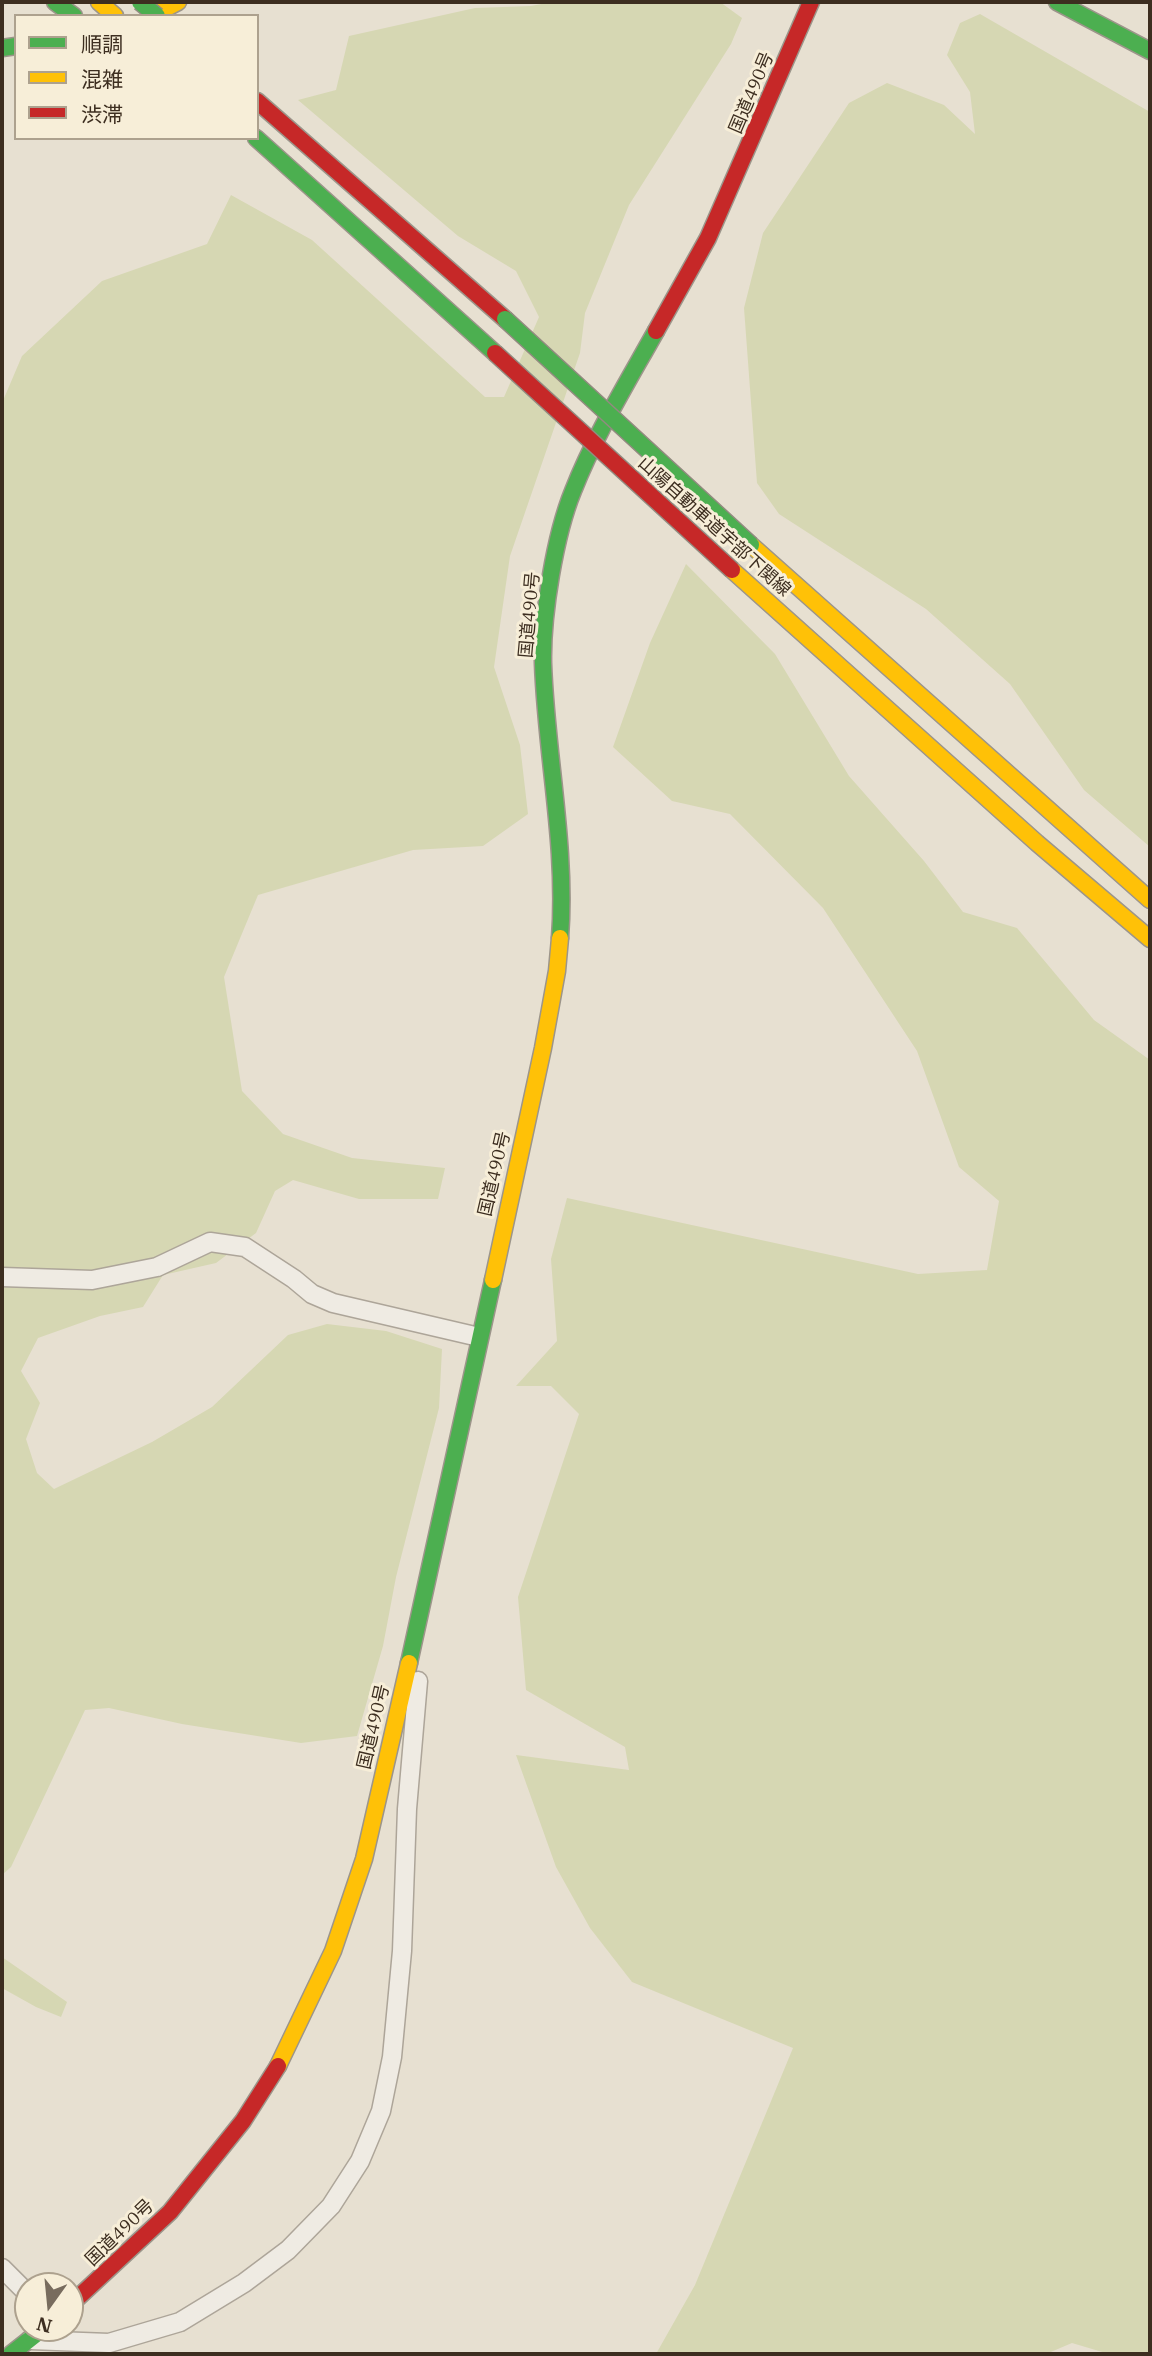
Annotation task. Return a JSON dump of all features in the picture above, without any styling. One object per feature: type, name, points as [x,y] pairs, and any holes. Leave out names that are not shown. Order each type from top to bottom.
[{"type":"main road","points":[[55,2],[71,14]]},
{"type":"main road","points":[[99,2],[113,14]]},
{"type":"main road","points":[[140,2],[155,14]]},
{"type":"main road","points":[[155,14],[178,2]]},
{"type":"main road","name":"国道490号","points":[[84,2292],[170,2212],[243,2121],[284,2056],[314,1994],[346,1916],[364,1859],[425,1594],[543,1048],[557,971],[562,911],[560,844],[545,702],[544,624],[549,584],[559,540],[571,494],[590,448],[708,238],[811,2]]},
{"type":"main road","points":[[1057,2],[1150,51]]},
{"type":"main road","name":"山陽自動車道宇部下関線","points":[[259,103],[505,319],[751,545],[1150,901]]},
{"type":"main road","name":"山陽自動車道宇部下関線","points":[[248,144],[436,300],[1037,843],[1150,939]]},
{"type":"main road","points":[[11,2354],[27,2342]]},
{"type":"street","points":[[2,1277],[92,1280],[157,1267],[210,1242],[245,1247],[312,1294],[333,1303],[479,1337]]},
{"type":"street","points":[[83,2342],[109,2343],[180,2322],[244,2284],[288,2250],[331,2206],[360,2161],[381,2111],[392,2057],[402,1951],[407,1809],[425,1594]]},
{"type":"green space","points":[[552,2],[720,2],[742,18],[731,44],[629,205],[585,313],[580,353],[510,556],[494,667],[520,745],[528,814],[483,846],[413,850],[258,895],[224,977],[242,1091],[283,1134],[352,1158],[445,1168],[438,1199],[359,1199],[293,1180],[275,1191],[256,1233],[216,1263],[163,1275],[143,1307],[100,1316],[38,1338],[21,1371],[40,1403],[26,1439],[37,1473],[54,1489],[152,1442],[212,1407],[288,1335],[327,1324],[386,1331],[442,1349],[439,1408],[396,1577],[383,1646],[357,1736],[301,1743],[182,1724],[109,1708],[85,1710],[11,1867],[2,1875],[2,403],[22,356],[102,281],[207,244],[231,195],[312,240],[485,397],[504,397],[539,317],[516,271],[458,236],[298,100],[336,90],[349,36],[475,8],[531,6]]},
{"type":"green space","points":[[980,14],[1150,112],[1150,847],[1084,790],[1010,684],[926,609],[779,514],[757,483],[744,308],[763,233],[849,103],[887,83],[944,105],[975,134],[970,92],[947,55],[960,23]]},
{"type":"green space","points":[[686,564],[775,654],[849,776],[924,861],[963,912],[1017,928],[1094,1020],[1150,1060],[1150,2354],[1109,2354],[1072,2343],[1046,2354],[656,2354],[695,2285],[793,2048],[632,1982],[590,1928],[556,1867],[516,1755],[629,1770],[625,1747],[526,1690],[518,1597],[579,1414],[551,1386],[516,1386],[557,1341],[551,1259],[567,1198],[918,1274],[987,1270],[999,1201],[959,1167],[917,1051],[823,908],[730,814],[672,801],[613,747],[650,643]]},
{"type":"green space","points":[[2,1957],[67,2002],[61,2017],[2,1988]]},
{"type":"traffic: fast","points":[[55,2],[71,14]]},
{"type":"traffic: fast","points":[[140,2],[155,14]]},
{"type":"traffic: fast","points":[[1057,2],[1150,51]]},
{"type":"traffic: fast","points":[[2,48],[14,46]]},
{"type":"traffic: fast","points":[[258,140],[495,353]]},
{"type":"traffic: fast","points":[[505,319],[751,545]]},
{"type":"traffic: fast","points":[[560,938],[561,869],[543,663],[551,576],[567,509],[582,470],[612,409],[656,331]]},
{"type":"traffic: fast","points":[[409,1663],[493,1280]]},
{"type":"traffic: fast","points":[[11,2354],[26,2342]]},
{"type":"traffic: slow","points":[[99,2],[113,14]]},
{"type":"traffic: slow","points":[[155,14],[178,2]]},
{"type":"traffic: slow","points":[[751,545],[1150,900]]},
{"type":"traffic: slow","points":[[732,570],[1037,843],[1150,939]]},
{"type":"traffic: slow","points":[[493,1280],[543,1048],[560,938]]},
{"type":"traffic: slow","points":[[278,2066],[333,1951],[364,1859],[409,1663]]},
{"type":"traffic: jam","points":[[656,331],[708,238],[811,2]]},
{"type":"traffic: jam","points":[[259,103],[505,319]]},
{"type":"traffic: jam","points":[[495,353],[732,570]]},
{"type":"traffic: jam","points":[[84,2292],[170,2212],[243,2121],[278,2066]]}]
